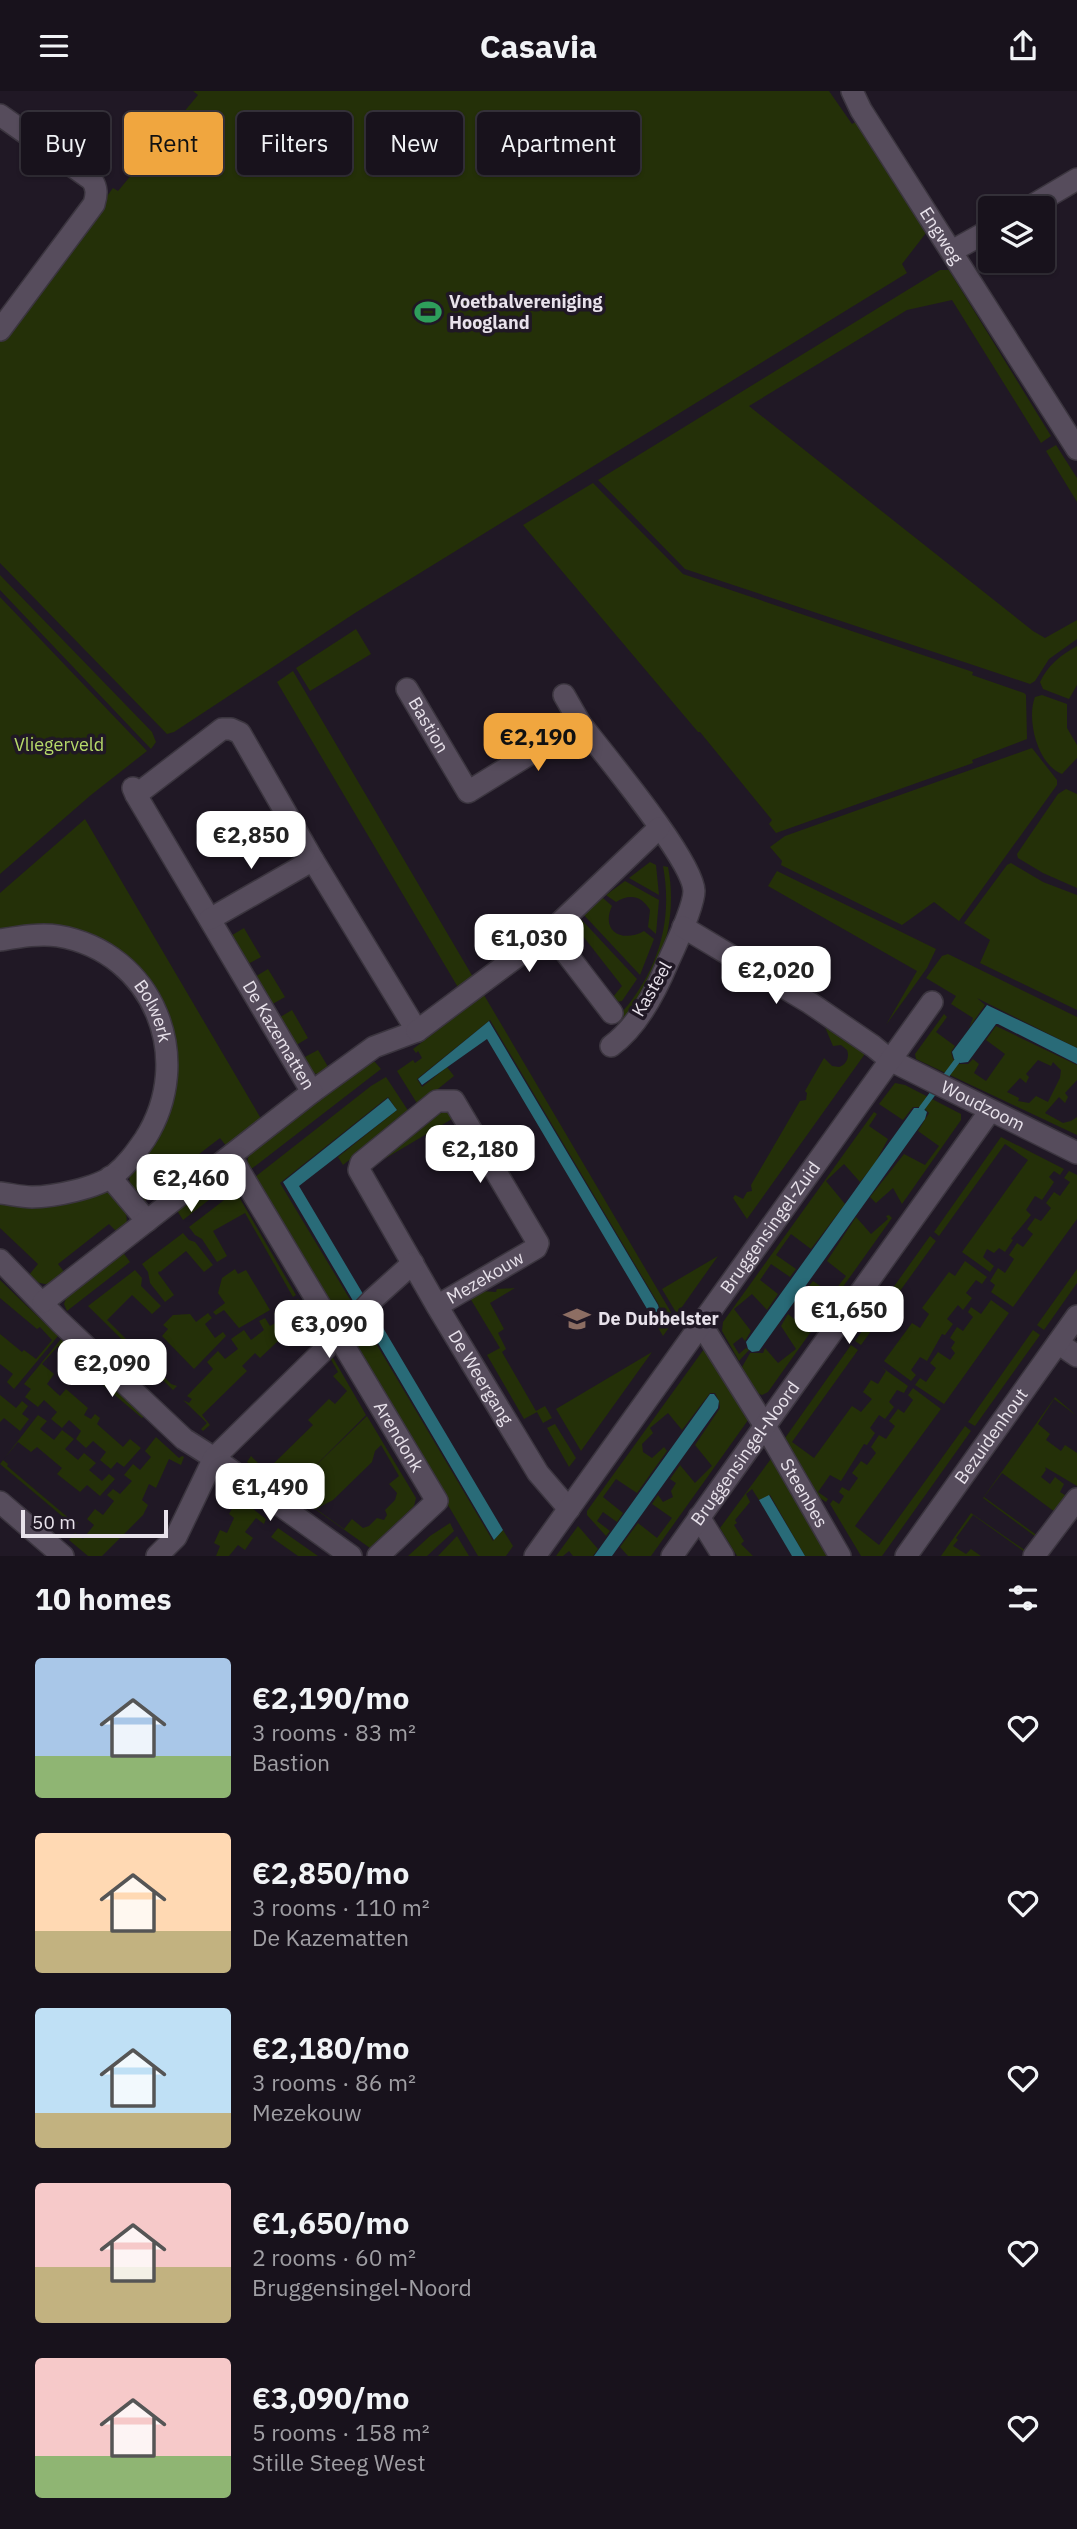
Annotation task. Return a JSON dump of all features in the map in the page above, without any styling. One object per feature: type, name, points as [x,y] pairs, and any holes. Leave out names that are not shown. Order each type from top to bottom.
[{"type":"street","name":"Engweg","points":[[858,93],[861,110],[1074,436]]},
{"type":"street","points":[[0,115],[92,180],[97,196],[94,204],[0,330]]},
{"type":"street","points":[[1048,196],[1077,179]]},
{"type":"street","points":[[952,251],[978,237]]},
{"type":"street","name":"Bastion","points":[[407,689],[468,792],[580,723]]},
{"type":"street","points":[[417,1031],[550,932],[659,828],[580,723],[564,695]]},
{"type":"street","name":"De Kazematten","points":[[222,729],[230,729],[240,733],[313,860],[417,1031],[374,1047],[312,1092],[135,791],[222,729]]},
{"type":"street","name":"Kasteel","points":[[611,1046],[624,1036],[664,972],[683,927],[694,891],[682,858],[659,828]]},
{"type":"street","points":[[209,919],[313,860]]},
{"type":"street","points":[[683,927],[810,1003],[890,1061]]},
{"type":"street","points":[[550,932],[612,1013]]},
{"type":"street","name":"Bolwerk","points":[[0,940],[41,935],[58,936],[97,949],[129,971],[154,1006],[167,1046],[167,1075],[162,1104],[150,1130],[132,1157],[110,1177],[82,1188],[48,1196],[0,1193]]},
{"type":"street","name":"Bruggensingel-Zuid","points":[[535,1556],[932,1002]]},
{"type":"street","name":"Woudzoom","points":[[890,1061],[1077,1153]]},
{"type":"street","points":[[43,1302],[312,1092]]},
{"type":"street","name":"Mezekouw","points":[[358,1166],[437,1101],[454,1101],[537,1239],[536,1248],[438,1307]]},
{"type":"street","name":"Bruggensingel-Noord","points":[[672,1556],[990,1111]]},
{"type":"street","name":"Arendonk","points":[[231,1157],[333,1342],[438,1501],[378,1556]]},
{"type":"street","name":"De Weergang","points":[[358,1166],[438,1307],[538,1473],[569,1509]]},
{"type":"street","points":[[110,1177],[147,1221]]},
{"type":"street","points":[[0,1260],[60,1322],[184,1439],[351,1556]]},
{"type":"street","points":[[156,1556],[176,1537],[214,1458],[333,1342],[372,1300],[413,1263]]},
{"type":"street","name":"Bezuidenhout","points":[[906,1556],[1077,1316]]},
{"type":"street","name":"Steenbes","points":[[701,1324],[765,1426],[840,1556]]},
{"type":"street","points":[[1058,1343],[1077,1356]]},
{"type":"street","points":[[1039,1554],[1077,1499]]},
{"type":"street","points":[[0,1501],[63,1556]]},
{"type":"street","points":[[699,1517],[723,1556]]},
{"type":"green space","points":[[193,91],[829,91],[852,124],[857,121],[926,233],[902,264],[907,273],[355,613],[174,732],[167,734],[0,563],[0,340],[113,188],[118,191],[131,175],[223,175],[223,112],[184,112],[198,95]]},
{"type":"green space","points":[[940,270],[949,270],[1051,436],[1041,443],[952,300],[907,310],[749,406],[1033,631],[1045,638],[1077,620],[1077,639],[1049,659],[1035,681],[1030,684],[685,569],[598,480]]},
{"type":"green space","points":[[1056,445],[1077,478],[1077,502],[1046,451]]},
{"type":"green space","points":[[593,483],[683,574],[973,672],[972,675],[1024,693],[1027,739],[972,760],[973,763],[776,833],[769,824],[772,820],[700,732],[523,525]]},
{"type":"green space","points":[[0,575],[152,732],[156,742],[151,749],[0,590]]},
{"type":"green space","name":"Vliegerveld","points":[[0,597],[147,751],[91,795],[0,874]]},
{"type":"green space","points":[[356,629],[371,654],[310,691],[296,668]]},
{"type":"green space","points":[[1077,646],[1077,685],[1069,699],[1043,689],[1040,682],[1047,670]]},
{"type":"green space","points":[[293,671],[473,977],[459,989],[277,682]]},
{"type":"green space","points":[[1042,695],[1067,704],[1067,728],[1077,745],[1077,758],[1062,774],[1046,761],[1036,741],[1033,707],[1035,697]]},
{"type":"green space","points":[[1032,748],[1057,780],[1057,785],[959,921],[934,902],[902,925],[781,865],[782,861],[770,847],[785,836]]},
{"type":"green space","points":[[1066,789],[1077,794],[1077,888],[1043,873],[1018,858],[1017,854],[1058,794]]},
{"type":"green space","points":[[85,819],[263,1122],[227,1147],[220,1138],[156,1187],[163,1197],[156,1204],[155,1195],[146,1196],[146,1203],[130,1186],[129,1171],[145,1156],[159,1135],[157,1134],[174,1081],[129,963],[0,932],[0,893]]},
{"type":"green space","points":[[650,862],[656,865],[659,895],[629,878]]},
{"type":"green space","points":[[1011,863],[1043,882],[1077,895],[1077,1010],[980,963],[990,940],[964,923]]},
{"type":"green space","points":[[663,866],[668,867],[671,909],[663,951],[645,989],[619,1023],[616,1019],[642,985],[659,949],[666,909]]},
{"type":"green space","points":[[777,871],[936,949],[927,968],[886,1025],[917,971],[768,886]]},
{"type":"green space","points":[[625,881],[659,900],[656,934],[648,927],[650,910],[643,902],[631,897],[616,902],[606,895]]},
{"type":"green space","points":[[603,898],[612,906],[609,915],[611,929],[628,936],[644,931],[654,939],[640,975],[583,914]]},
{"type":"green space","points":[[579,917],[637,979],[622,1001],[617,1002],[613,997],[622,986],[572,922]]},
{"type":"green space","points":[[244,928],[261,957],[246,965],[229,937]]},
{"type":"green space","points":[[948,954],[1077,1017],[1077,1048],[977,998],[985,1005],[969,1028],[973,1018],[951,1004],[956,996],[926,978],[942,956]]},
{"type":"green space","points":[[268,969],[285,997],[269,1006],[253,978]]},
{"type":"green space","points":[[484,995],[675,1319],[663,1336],[653,1319],[660,1310],[659,1305],[490,1020],[417,1079],[422,1087],[447,1067],[454,1076],[418,1105],[397,1071],[413,1060],[415,1063],[422,1058],[418,1051],[416,1053],[413,1049]]},
{"type":"green space","points":[[292,1010],[308,1038],[293,1047],[277,1019]]},
{"type":"green space","points":[[944,1014],[947,1017],[936,1032],[955,1046],[951,1052],[953,1059],[959,1064],[968,1064],[973,1059],[979,1064],[974,1073],[986,1081],[1005,1054],[986,1040],[996,1026],[1077,1065],[1077,1080],[1065,1093],[1068,1097],[1065,1103],[1059,1097],[1045,1113],[1063,1123],[1077,1117],[1077,1135],[916,1059],[915,1054]],"holes":[[[1038,1060],[1051,1066],[1053,1062],[1061,1070],[1048,1102],[1036,1096],[1029,1103],[1018,1101],[1019,1098],[1007,1092],[1020,1078],[1026,1083],[1029,1077],[1026,1074]]]},
{"type":"green space","points":[[822,1020],[867,1051],[747,1219],[733,1198],[735,1195],[743,1199],[747,1192],[752,1191],[751,1185],[800,1101],[806,1100],[805,1091],[824,1058],[832,1066],[839,1067],[847,1060],[847,1050],[841,1045],[833,1046]]},
{"type":"green space","points":[[318,1050],[330,1070],[321,1075],[310,1072],[301,1059]]},
{"type":"green space","points":[[367,1061],[375,1062],[381,1069],[250,1170],[247,1163],[249,1154]]},
{"type":"green space","points":[[386,1077],[409,1112],[343,1165],[338,1157],[397,1110],[388,1097],[280,1183],[357,1311],[342,1325],[255,1177]]},
{"type":"green space","points":[[895,1083],[905,1085],[961,1114],[961,1120],[902,1204],[893,1188],[876,1203],[870,1197],[904,1154],[925,1165],[939,1146],[918,1131],[929,1113],[923,1107],[913,1107],[903,1120],[879,1104]]},
{"type":"green space","points":[[437,1109],[455,1111],[457,1116],[381,1161],[378,1156]]},
{"type":"green space","points":[[874,1112],[877,1114],[869,1126],[888,1139],[875,1163],[860,1182],[844,1164],[826,1181],[845,1204],[811,1249],[791,1234],[776,1255],[796,1269],[790,1277],[771,1264],[760,1280],[778,1294],[767,1310],[752,1294],[734,1309],[751,1331],[745,1341],[742,1337],[733,1344],[739,1354],[746,1348],[749,1350],[739,1361],[722,1331],[723,1322]]},
{"type":"green space","points":[[1001,1137],[1064,1169],[1060,1175],[1054,1171],[1049,1177],[1054,1182],[1042,1200],[1035,1196],[1026,1210],[1031,1215],[1011,1239],[1013,1240],[1005,1252],[999,1248],[994,1253],[987,1249],[983,1257],[994,1266],[990,1272],[962,1252],[1028,1160],[1005,1144],[939,1236],[934,1232]]},
{"type":"green space","points":[[1069,1171],[1077,1175],[1077,1219],[1013,1307],[991,1292],[995,1285],[990,1281],[998,1268],[1005,1273],[1014,1259],[1009,1255],[1017,1243],[1023,1247],[1033,1234],[1027,1229],[1035,1218],[1041,1221],[1051,1208],[1046,1203],[1054,1192],[1060,1196],[1070,1182],[1064,1178]]},
{"type":"green space","points":[[221,1175],[236,1179],[183,1220],[176,1209]]},
{"type":"green space","points":[[103,1190],[122,1203],[126,1226],[117,1232],[109,1224],[58,1264],[65,1273],[52,1283],[43,1284],[29,1275],[38,1264],[0,1228],[0,1200],[61,1205]]},
{"type":"green space","points":[[232,1194],[239,1197],[296,1295],[293,1297],[245,1213],[213,1231],[227,1256],[217,1262],[202,1239],[189,1227]]},
{"type":"green space","points":[[889,1215],[892,1218],[768,1392],[762,1395],[757,1393],[742,1367],[750,1353],[763,1353],[765,1348],[778,1363],[796,1349],[781,1326],[788,1314],[799,1323],[806,1313],[794,1304],[813,1281],[832,1294],[846,1276],[827,1261],[856,1217],[871,1234]]},
{"type":"green space","points":[[183,1233],[195,1242],[213,1265],[204,1272],[186,1251],[159,1271],[174,1295],[165,1302],[150,1283],[148,1272],[142,1264]]},
{"type":"green space","points":[[930,1236],[936,1241],[861,1345],[855,1341]]},
{"type":"green space","points":[[122,1251],[130,1262],[67,1311],[64,1304],[68,1293]]},
{"type":"green space","points":[[718,1256],[677,1314],[662,1289]]},
{"type":"green space","points":[[965,1261],[987,1277],[982,1284],[976,1280],[966,1293],[972,1298],[963,1310],[958,1305],[947,1319],[953,1324],[945,1335],[942,1334],[927,1361],[920,1357],[911,1370],[916,1375],[911,1381],[884,1361],[912,1323],[920,1328],[929,1314],[922,1308],[949,1272],[955,1276]]},
{"type":"green space","points":[[235,1269],[238,1274],[246,1270],[270,1310],[239,1328],[224,1310],[216,1315],[213,1312],[225,1303],[218,1293],[222,1278]]},
{"type":"green space","points":[[1077,1269],[1077,1283],[1044,1330],[1037,1325]]},
{"type":"green space","points":[[135,1270],[142,1278],[141,1286],[161,1306],[152,1314],[132,1295],[107,1320],[171,1384],[177,1386],[173,1390],[88,1306]]},
{"type":"green space","points":[[0,1280],[58,1336],[14,1389],[7,1382],[13,1374],[0,1364],[0,1334],[22,1352],[24,1350],[36,1359],[52,1340],[40,1327],[37,1329],[0,1298]]},
{"type":"green space","points":[[515,1288],[490,1303],[504,1329],[498,1333],[506,1349],[502,1352],[536,1411],[545,1406],[552,1418],[543,1423],[537,1412],[524,1419],[487,1355],[500,1348],[470,1298],[481,1291],[496,1292],[497,1289]]},
{"type":"green space","points":[[298,1299],[321,1338],[319,1340],[311,1326],[303,1334],[295,1325],[260,1358],[255,1353],[242,1366],[247,1371],[202,1415],[210,1425],[203,1431],[201,1429],[207,1423],[183,1400],[189,1403],[192,1399],[187,1396],[213,1369],[207,1362],[218,1351],[225,1359],[238,1349],[231,1339],[244,1330],[251,1340],[264,1330],[259,1321],[265,1318],[270,1326],[279,1321],[274,1313]]},
{"type":"green space","points":[[991,1300],[1009,1313],[944,1404],[915,1385],[920,1378],[926,1382],[936,1368],[930,1363],[938,1352],[950,1360],[955,1353],[951,1348],[955,1342],[950,1338],[957,1327],[963,1331],[973,1317],[968,1312],[971,1307],[981,1314]]},
{"type":"green space","points":[[208,1313],[212,1318],[205,1324],[215,1338],[223,1332],[226,1336],[194,1369],[162,1336],[168,1329],[163,1325],[173,1315],[190,1314],[196,1322]]},
{"type":"green space","points":[[361,1318],[493,1541],[503,1530],[513,1546],[506,1556],[478,1556],[346,1332]]},
{"type":"green space","points":[[1033,1330],[1040,1335],[975,1426],[968,1422]]},
{"type":"green space","points":[[61,1339],[158,1427],[156,1429],[145,1416],[142,1418],[72,1359],[74,1356],[65,1348],[58,1346],[42,1364],[54,1374],[47,1384],[60,1396],[66,1389],[88,1408],[84,1415],[91,1419],[95,1414],[100,1418],[97,1424],[123,1447],[130,1439],[141,1448],[124,1467],[117,1462],[111,1469],[100,1460],[106,1452],[93,1441],[86,1448],[76,1439],[81,1431],[69,1420],[62,1428],[51,1419],[57,1412],[44,1400],[38,1407],[25,1397],[31,1389],[24,1384]]},
{"type":"green space","points":[[851,1345],[858,1350],[792,1442],[814,1458],[852,1406],[861,1412],[872,1399],[863,1392],[871,1380],[878,1384],[886,1371],[880,1366],[908,1386],[904,1393],[897,1390],[889,1402],[894,1407],[885,1419],[879,1415],[870,1428],[875,1433],[867,1445],[864,1444],[841,1481],[830,1475],[818,1492],[828,1499],[826,1502],[820,1498],[785,1438]]},
{"type":"green space","points":[[704,1349],[709,1351],[751,1416],[651,1556],[628,1556],[620,1547],[638,1523],[657,1538],[672,1518],[652,1504],[658,1495],[663,1502],[673,1497],[671,1491],[676,1483],[670,1479],[680,1465],[695,1483],[712,1466],[695,1445],[720,1408],[715,1393],[710,1393],[682,1430],[668,1413],[650,1428],[653,1433],[642,1444],[643,1452],[652,1458],[664,1447],[667,1451],[637,1493],[616,1479],[603,1497],[623,1513],[617,1522],[603,1512],[597,1521],[610,1531],[606,1536],[587,1515],[587,1511]]},
{"type":"green space","points":[[652,1352],[581,1451],[556,1409]]},
{"type":"green space","points":[[332,1356],[366,1415],[306,1475],[367,1416],[416,1498],[414,1506],[370,1548],[291,1492],[296,1486],[290,1491],[305,1475],[299,1468],[277,1483],[247,1462],[251,1456],[266,1471],[313,1425],[308,1420],[329,1399],[335,1404],[347,1391],[333,1376],[338,1372],[330,1358]],"holes":[[[381,1445],[399,1476],[389,1484],[397,1493],[395,1500],[385,1510],[387,1515],[384,1520],[377,1518],[369,1526],[363,1528],[352,1519],[344,1529],[316,1509],[333,1500],[372,1462],[375,1451]]]},
{"type":"green space","points":[[913,1388],[941,1409],[855,1526],[879,1545],[965,1426],[971,1431],[882,1556],[861,1556],[830,1504],[833,1500],[839,1504],[844,1496],[839,1492],[842,1487],[849,1491],[858,1478],[852,1473],[861,1461],[867,1465],[876,1453],[871,1447],[879,1435],[886,1439],[895,1426],[889,1421],[898,1409],[904,1413],[913,1400],[908,1395]]},
{"type":"green space","points":[[0,1395],[16,1408],[22,1401],[28,1406],[22,1414],[29,1419],[20,1431],[4,1418],[0,1422]]},
{"type":"green space","points":[[1055,1397],[1077,1416],[1054,1399],[1038,1424],[1050,1434],[1046,1440],[1061,1451],[1065,1445],[1077,1453],[1077,1486],[1045,1467],[1041,1477],[1050,1484],[1055,1477],[1064,1484],[1060,1492],[1068,1497],[1040,1540],[983,1498]],"holes":[[[1002,1473],[1055,1512],[1038,1536],[984,1497]]]},
{"type":"green space","points":[[38,1415],[47,1421],[40,1429],[54,1440],[62,1430],[74,1439],[65,1449],[78,1460],[84,1453],[96,1463],[89,1470],[102,1481],[109,1474],[115,1479],[100,1496],[87,1485],[80,1492],[57,1474],[62,1468],[37,1447],[31,1452],[18,1442],[4,1458]]},
{"type":"green space","points":[[555,1424],[576,1458],[569,1467],[547,1428]]},
{"type":"green space","points":[[156,1437],[179,1458],[184,1457],[181,1465],[169,1459],[156,1488],[149,1484],[142,1500],[148,1505],[143,1515],[102,1556],[88,1556],[69,1540],[75,1533],[83,1539],[94,1525],[87,1519],[95,1509],[103,1515],[114,1501],[107,1495],[113,1489],[120,1494],[132,1481],[124,1475],[133,1464],[140,1470],[151,1457],[145,1451]]},
{"type":"green space","points":[[773,1456],[833,1556],[805,1556],[770,1495],[759,1500],[752,1489],[746,1494],[750,1502],[734,1525],[744,1541],[741,1544],[753,1556],[737,1556],[720,1528]]},
{"type":"green space","points":[[3,1460],[71,1520],[78,1523],[74,1526],[0,1464]]},
{"type":"green space","points":[[227,1489],[266,1519],[264,1524],[256,1518],[245,1532],[253,1538],[245,1550],[238,1545],[229,1556],[216,1556],[220,1546],[214,1543],[220,1530],[227,1533],[234,1518],[229,1514],[236,1501],[223,1494]]},
{"type":"green space","points":[[971,1513],[1029,1553],[973,1515],[953,1546],[966,1554],[971,1549],[981,1556],[941,1556]]},
{"type":"green space","points":[[450,1523],[454,1531],[427,1556],[408,1556],[430,1536]]},
{"type":"green space","points":[[578,1526],[598,1549],[593,1556],[573,1556],[569,1551],[563,1556],[556,1556]]},
{"type":"green space","points":[[278,1528],[318,1556],[298,1556],[271,1537]]},
{"type":"green space","points":[[457,1536],[469,1556],[438,1556]]},
{"type":"water","points":[[987,1005],[1077,1048],[1077,1064],[998,1024],[968,1062],[960,1063],[954,1059],[952,1052]]},
{"type":"water","points":[[489,1021],[658,1305],[659,1309],[653,1319],[487,1039],[422,1085],[418,1079]]},
{"type":"water","points":[[388,1098],[397,1110],[299,1186],[503,1530],[494,1540],[283,1182]]},
{"type":"water","points":[[914,1108],[922,1108],[927,1112],[925,1119],[759,1351],[752,1352],[746,1342]]},
{"type":"water","points":[[710,1394],[714,1394],[719,1401],[718,1408],[612,1556],[594,1556]]},
{"type":"water","points":[[769,1495],[805,1556],[792,1556],[759,1500]]},
{"type":"waterway","points":[[922,1108],[957,1061]]},
{"type":"place","name":"Voetbalvereniging Hoogland","points":[[428,312]]},
{"type":"place","name":"De Dubbelster","points":[[577,1319]]}]
